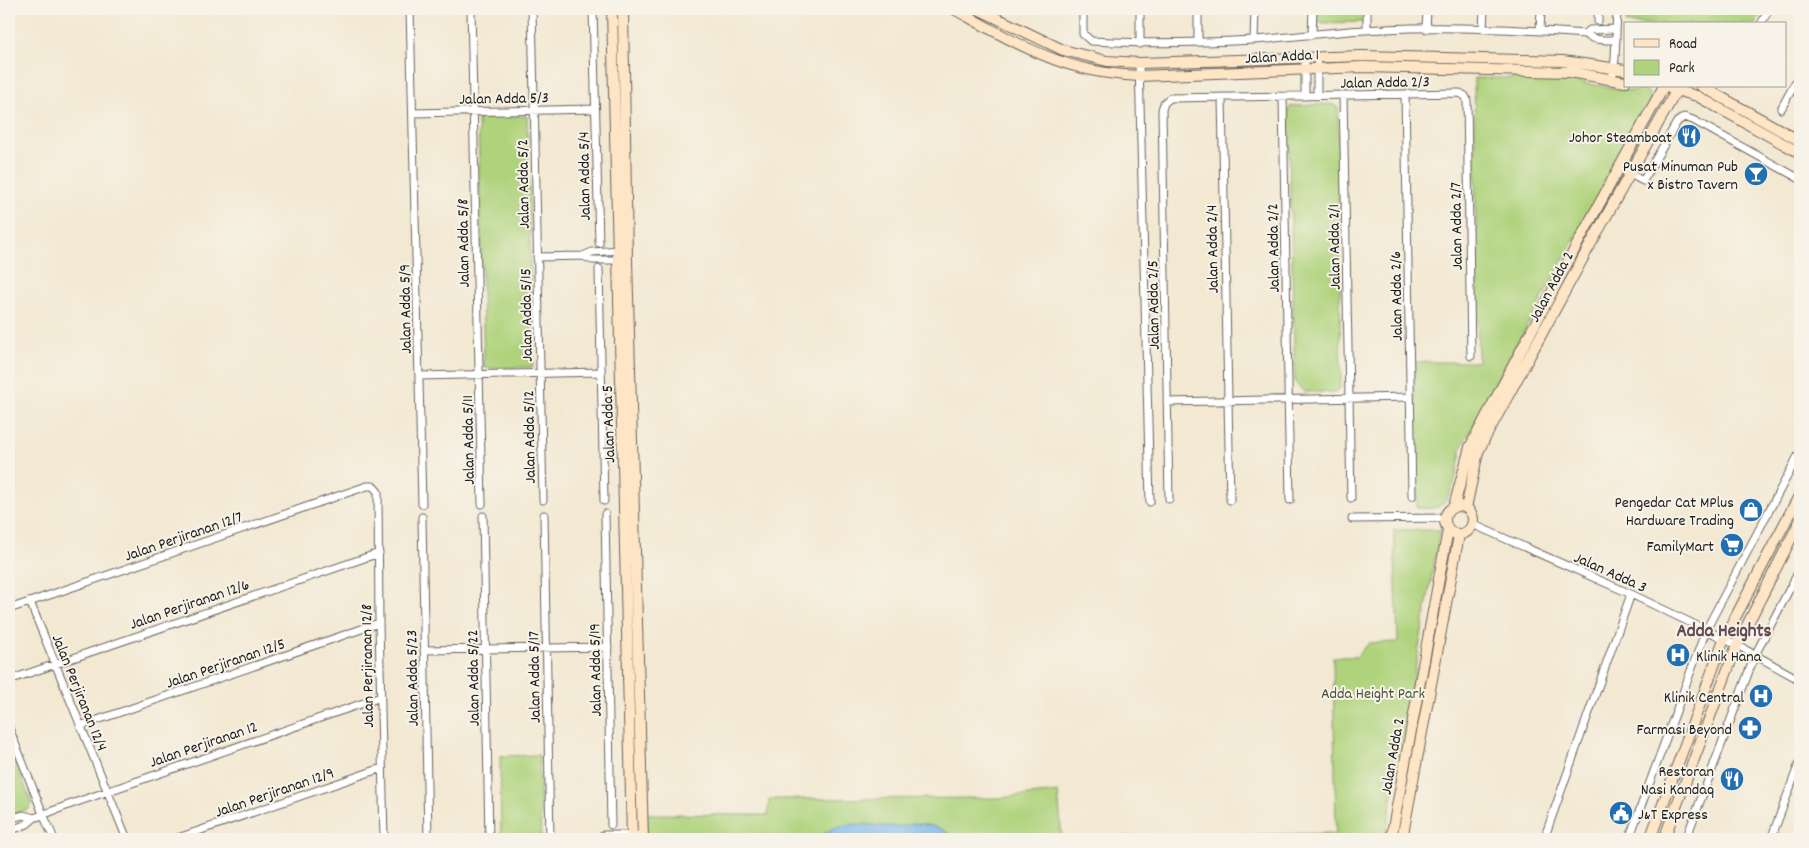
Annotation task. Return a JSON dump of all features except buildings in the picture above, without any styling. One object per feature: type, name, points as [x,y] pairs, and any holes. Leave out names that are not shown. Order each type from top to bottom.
[{"type":"street","points":[[410,9],[413,113]]},
{"type":"street","name":"Jalan Adda 5/8","points":[[471,9],[479,374]]},
{"type":"street","name":"Jalan Adda 5/2","points":[[532,9],[537,257]]},
{"type":"street","name":"Jalan Adda 5/4","points":[[593,9],[598,243]]},
{"type":"street","name":"Jalan Adda 5","points":[[612,9],[631,551],[637,837]]},
{"type":"street","name":"Jalan Adda 5","points":[[622,255],[623,9]]},
{"type":"street","name":"Jalan Adda 1","points":[[954,9],[1012,40],[1057,60],[1106,73],[1139,76],[1363,67],[1556,72],[1624,82]]},
{"type":"street","name":"Jalan Adda 1","points":[[978,9],[1063,50],[1108,61],[1139,63],[1363,56],[1563,61],[1624,70]]},
{"type":"street","points":[[1083,9],[1083,34],[1087,40],[1140,44],[1254,40],[1367,30],[1426,29],[1540,30],[1585,34],[1595,39],[1616,40]]},
{"type":"street","points":[[1140,9],[1140,44]]},
{"type":"street","points":[[1198,9],[1198,42]]},
{"type":"street","points":[[1254,40],[1255,9]]},
{"type":"street","points":[[1312,34],[1313,9]]},
{"type":"street","points":[[1367,9],[1367,30]]},
{"type":"street","points":[[1426,9],[1426,29]]},
{"type":"street","points":[[1483,29],[1484,9]]},
{"type":"street","points":[[1540,30],[1541,9]]},
{"type":"street","points":[[1598,9],[1598,21]]},
{"type":"street","points":[[1612,80],[1617,9]]},
{"type":"street","points":[[1761,22],[1769,9]]},
{"type":"street","points":[[1585,34],[1590,30],[1616,29]]},
{"type":"street","points":[[1317,57],[1317,96]]},
{"type":"street","points":[[1305,58],[1305,96]]},
{"type":"street","points":[[1139,63],[1150,502]]},
{"type":"street","points":[[1781,108],[1800,74]]},
{"type":"street","name":"Jalan Adda 2","points":[[1466,508],[1478,452],[1493,416],[1579,241],[1660,88]]},
{"type":"street","points":[[1678,88],[1697,96],[1800,153]]},
{"type":"street","name":"Jalan Adda 2","points":[[1391,839],[1448,530],[1444,518],[1454,506],[1470,447],[1493,416],[1678,88]]},
{"type":"street","points":[[1704,88],[1800,141]]},
{"type":"street","name":"Jalan Adda 2/3","points":[[1283,96],[1405,94],[1460,94],[1465,96]]},
{"type":"street","name":"Jalan Adda 2/6","points":[[1405,94],[1412,496]]},
{"type":"street","name":"Jalan Adda 2/1","points":[[1343,95],[1351,498]]},
{"type":"street","points":[[1222,97],[1283,96]]},
{"type":"street","name":"Jalan Adda 2/2","points":[[1283,96],[1290,500]]},
{"type":"street","name":"Jalan Adda 2/7","points":[[1465,96],[1467,100],[1471,356]]},
{"type":"street","name":"Jalan Adda 2/5","points":[[1169,499],[1162,110],[1164,103],[1170,98],[1222,97]]},
{"type":"street","name":"Jalan Adda 2/4","points":[[1222,97],[1230,500]]},
{"type":"street","name":"Jalan Adda 5/3","points":[[413,113],[595,109]]},
{"type":"street","name":"Jalan Adda 5/9","points":[[413,113],[422,504]]},
{"type":"street","points":[[1619,168],[1643,181],[1677,122],[1684,117],[1693,120],[1800,179]]},
{"type":"street","points":[[537,257],[583,256],[592,260],[622,255]]},
{"type":"street","name":"Jalan Adda 5/15","points":[[537,257],[540,373]]},
{"type":"street","points":[[598,269],[604,501]]},
{"type":"street","points":[[419,376],[601,372]]},
{"type":"street","name":"Jalan Adda 5/12","points":[[540,373],[543,500]]},
{"type":"street","name":"Jalan Adda 5/11","points":[[479,374],[482,504]]},
{"type":"street","points":[[1167,402],[1410,397]]},
{"type":"street","points":[[1629,839],[1706,630],[1800,452]]},
{"type":"street","name":"Jalan Perjiranan 12/8","points":[[366,486],[373,486],[378,492],[384,839]]},
{"type":"street","name":"Jalan Perjiranan 12/7","points":[[9,609],[366,486]]},
{"type":"street","points":[[1650,839],[1724,639],[1800,494]]},
{"type":"street","points":[[1448,530],[1459,534],[1467,532],[1472,524],[1473,517],[1466,508],[1454,506]]},
{"type":"street","name":"Jalan Adda 5/17","points":[[544,514],[550,839]]},
{"type":"street","name":"Jalan Adda 5/19","points":[[605,514],[611,824]]},
{"type":"street","name":"Jalan Adda 5/22","points":[[483,516],[489,839]]},
{"type":"street","name":"Jalan Adda 5/23","points":[[422,517],[428,839]]},
{"type":"street","points":[[1352,519],[1444,518]]},
{"type":"street","points":[[1664,839],[1737,645],[1800,521]]},
{"type":"street","name":"Jalan Adda 3","points":[[1472,524],[1631,594],[1737,645],[1800,680]]},
{"type":"street","name":"Jalan Adda 2","points":[[1402,839],[1459,534]]},
{"type":"street","name":"Jalan Perjiranan 12/6","points":[[9,680],[379,553]]},
{"type":"street","points":[[1686,839],[1755,655],[1800,570]]},
{"type":"street","points":[[1544,839],[1631,594]]},
{"type":"street","name":"Jalan Perjiranan 12/4","points":[[30,602],[127,839]]},
{"type":"street","name":"Jalan Perjiranan 12/5","points":[[80,726],[379,623]]},
{"type":"street","points":[[424,650],[608,647]]},
{"type":"street","name":"Jalan Perjiranan 12","points":[[9,831],[27,824],[42,814],[381,697]]},
{"type":"street","points":[[9,728],[42,814],[54,839]]},
{"type":"street","points":[[1771,839],[1800,760]]},
{"type":"street","name":"Jalan Perjiranan 12/9","points":[[175,839],[382,768]]},
{"type":"street","name":"Jalan Perjiranan 12","points":[[9,819],[23,815],[34,818]]},
{"type":"street","points":[[597,839],[603,836],[637,837]]},
{"type":"green space","points":[[1317,9],[1365,9],[1365,22],[1318,23]]},
{"type":"green space","points":[[1627,9],[1763,9],[1756,22],[1626,22]]},
{"type":"green space","points":[[1474,78],[1568,78],[1589,84],[1632,91],[1643,89],[1649,93],[1650,100],[1462,446],[1455,480],[1448,497],[1443,504],[1437,507],[1417,508],[1414,362],[1478,362]]},
{"type":"green space","points":[[1333,104],[1338,108],[1341,386],[1337,392],[1304,392],[1295,383],[1288,110],[1291,106]]},
{"type":"green space","points":[[527,116],[533,367],[484,368],[478,117]]},
{"type":"green space","name":"Adda Height Park","points":[[1394,530],[1440,530],[1385,839],[646,839],[646,814],[768,815],[769,799],[1000,798],[1058,792],[1062,838],[1336,833],[1333,657],[1356,657],[1369,643],[1398,642]]},
{"type":"green space","points":[[9,745],[32,804],[29,809],[9,816]]},
{"type":"green space","points":[[539,755],[541,839],[501,839],[500,756]]},
{"type":"water","points":[[849,824],[903,826],[912,824],[936,827],[956,839],[816,839],[834,828]]},
{"type":"place","name":"Johor Steamboat","points":[[1689,136]]},
{"type":"place","name":"Pusat Minuman Pub x Bistro Tavern","points":[[1756,174]]},
{"type":"place","name":"Pengedar Cat MPlus Hardware Trading","points":[[1751,510]]},
{"type":"place","name":"FamilyMart","points":[[1732,545]]},
{"type":"place","name":"Klinik Hana","points":[[1678,655]]},
{"type":"place","name":"Klinik Central","points":[[1761,696]]},
{"type":"place","name":"Farmasi Beyond","points":[[1750,728]]},
{"type":"place","name":"Restoran Nasi Kandaq","points":[[1732,779]]},
{"type":"place","name":"J&T Express","points":[[1621,813]]},
{"type":"district","name":"Adda Heights","points":[[1724,629]]}]
